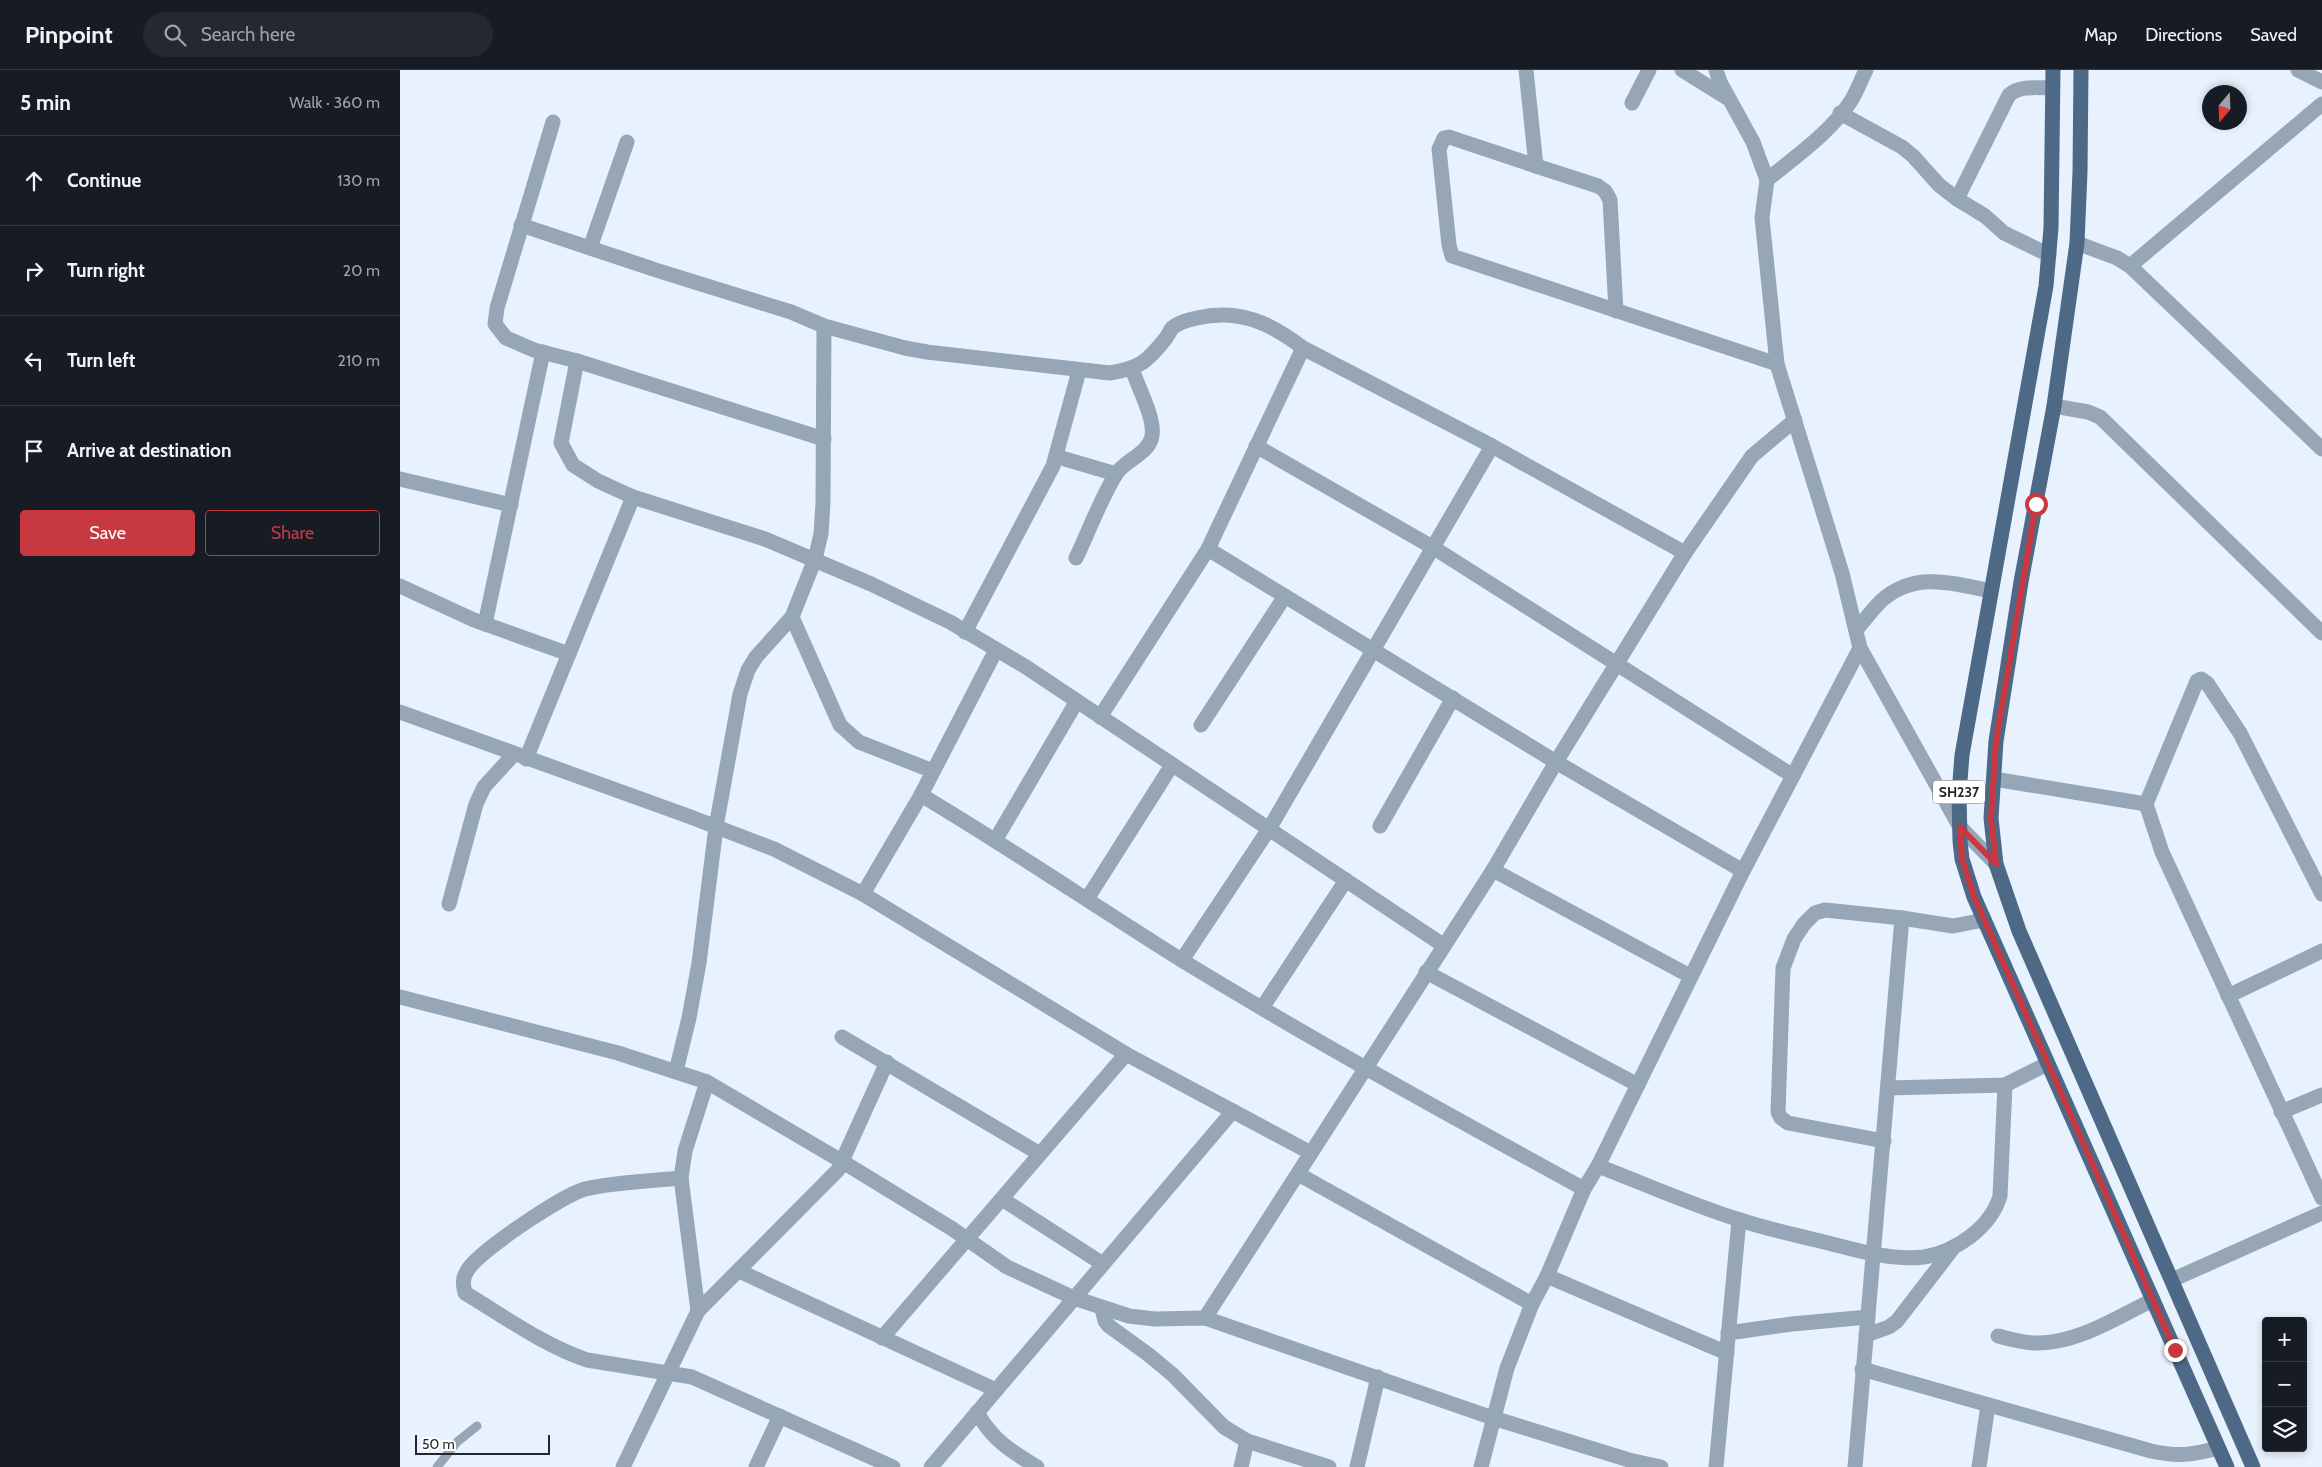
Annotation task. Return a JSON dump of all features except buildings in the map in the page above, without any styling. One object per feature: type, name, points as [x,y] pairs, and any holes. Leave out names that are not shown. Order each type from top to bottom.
[{"type":"main road","name":"SH237","points":[[2052,70],[2051,228],[2046,286],[1990,590],[1962,755],[1960,827],[1962,859],[1974,897],[1984,920],[2227,1467]]},
{"type":"main road","name":"SH237","points":[[2081,70],[2077,243],[2054,406],[2022,582],[1996,741],[1991,818],[1996,864],[2020,931],[2253,1467]]},
{"type":"street","points":[[1526,70],[1536,166]]},
{"type":"street","points":[[1632,103],[1649,70]]},
{"type":"street","points":[[1682,70],[1730,99]]},
{"type":"street","points":[[1716,70],[1753,142],[1767,180],[1762,218],[1777,364],[1842,573],[1860,648],[1960,827],[1996,864]]},
{"type":"street","points":[[1767,180],[1819,137],[1840,114],[1850,101],[1866,70]]},
{"type":"street","points":[[2298,70],[2322,82]]},
{"type":"street","points":[[1957,199],[2009,95],[2014,90],[2023,88],[2052,88]]},
{"type":"street","points":[[2130,266],[2322,104]]},
{"type":"street","points":[[1840,114],[1902,147],[1913,156],[1938,184],[1957,199],[1985,216],[2004,233],[2049,255]]},
{"type":"street","points":[[553,122],[497,308],[495,324],[506,338],[544,352],[824,439]]},
{"type":"street","points":[[1616,311],[1610,200],[1605,191],[1598,186],[1449,137],[1444,138],[1439,149],[1450,252],[1459,260],[1777,364]]},
{"type":"street","points":[[590,248],[627,142]]},
{"type":"street","points":[[521,225],[791,312],[824,326],[905,348],[1079,371],[1110,373],[1132,369],[1146,361],[1173,328],[1185,320],[1205,316],[1231,315],[1248,317],[1277,329],[1303,348],[1492,446],[1684,553]]},
{"type":"street","points":[[2077,243],[2118,258],[2130,266],[2322,449]]},
{"type":"street","points":[[676,1071],[689,1018],[699,963],[716,826],[740,694],[748,670],[756,657],[792,617],[815,559],[822,511],[824,326]]},
{"type":"street","points":[[1100,717],[1208,548],[1303,348]]},
{"type":"street","points":[[485,624],[544,352]]},
{"type":"street","points":[[577,361],[561,443],[573,465],[598,481],[633,497],[712,521],[815,559],[950,622],[1076,701],[1443,945]]},
{"type":"street","points":[[1076,558],[1116,474],[1148,445],[1152,439],[1153,429],[1150,418],[1132,369]]},
{"type":"street","points":[[965,632],[1058,457],[1079,371]]},
{"type":"street","points":[[2054,406],[2088,412],[2100,417],[2322,633]]},
{"type":"street","points":[[1205,1318],[1443,945],[1493,870],[1556,762],[1684,553],[1752,456],[1795,420]]},
{"type":"street","points":[[1256,446],[1434,548],[1793,776]]},
{"type":"street","points":[[1182,960],[1269,829],[1492,446]]},
{"type":"street","points":[[1058,457],[1116,474]]},
{"type":"street","points":[[400,479],[510,504]]},
{"type":"street","points":[[449,904],[476,804],[484,787],[520,756],[569,654],[633,497]]},
{"type":"street","points":[[1208,548],[1556,762],[1743,871]]},
{"type":"street","points":[[1856,630],[1880,602],[1894,591],[1915,583],[1940,580],[1990,590]]},
{"type":"street","points":[[400,586],[485,624],[569,654]]},
{"type":"street","points":[[1201,725],[1285,596]]},
{"type":"street","points":[[792,617],[840,725],[849,736],[859,742],[933,771]]},
{"type":"street","points":[[1481,1467],[1507,1368],[1532,1304],[1548,1276],[1584,1189],[1598,1166],[1743,871],[1860,648]]},
{"type":"street","points":[[863,894],[921,795],[996,650]]},
{"type":"street","points":[[2322,894],[2240,733],[2207,683],[2201,679],[2197,681],[2146,804],[2162,852],[2322,1198]]},
{"type":"street","points":[[1380,826],[1453,698]]},
{"type":"street","points":[[996,839],[1076,701]]},
{"type":"street","points":[[400,712],[716,826],[774,849],[863,894],[1126,1054],[1311,1153]]},
{"type":"street","points":[[1087,899],[1172,764]]},
{"type":"street","points":[[1994,780],[2146,804]]},
{"type":"street","points":[[921,795],[996,839],[1182,960],[1262,1008],[1364,1068],[1584,1189]]},
{"type":"street","points":[[1493,870],[1690,976]]},
{"type":"street","points":[[1262,1008],[1346,880]]},
{"type":"street","points":[[1884,1141],[1788,1122],[1780,1118],[1778,1112],[1783,968],[1794,939],[1815,913],[1825,910],[1902,918],[1953,926],[1965,926],[1984,920]]},
{"type":"street","points":[[1855,1467],[1862,1369],[1875,1255],[1902,918]]},
{"type":"street","points":[[2228,996],[2322,951]]},
{"type":"street","points":[[1426,972],[1638,1085]]},
{"type":"street","points":[[400,997],[585,1044],[707,1082],[843,1162],[1007,1267],[1074,1298],[1129,1316],[1155,1319],[1205,1318],[1628,1463],[1661,1467]]},
{"type":"street","points":[[842,1037],[1040,1154]]},
{"type":"street","points":[[882,1338],[1126,1054]]},
{"type":"street","points":[[623,1467],[698,1311],[838,1170],[887,1062]]},
{"type":"street","points":[[1888,1088],[2005,1085],[2047,1064]]},
{"type":"street","points":[[698,1311],[680,1178],[685,1151],[707,1082]]},
{"type":"street","points":[[1598,1166],[1739,1220],[1875,1255],[1923,1257],[1955,1246],[1986,1222],[1994,1212],[2000,1196],[2005,1085]]},
{"type":"street","points":[[2281,1112],[2322,1095]]},
{"type":"street","points":[[931,1467],[1234,1111]]},
{"type":"street","points":[[1298,1174],[1532,1304]]},
{"type":"street","points":[[680,1178],[584,1189],[556,1203],[481,1255],[467,1270],[462,1284],[466,1293],[555,1347],[571,1354],[587,1360],[692,1377],[892,1467]]},
{"type":"street","points":[[1002,1199],[1103,1264]]},
{"type":"street","points":[[2172,1280],[2322,1213]]},
{"type":"street","points":[[1716,1467],[1739,1220]]},
{"type":"street","points":[[1866,1335],[1889,1327],[1897,1321],[1955,1246]]},
{"type":"street","points":[[738,1270],[996,1390]]},
{"type":"street","points":[[1548,1276],[1727,1354]]},
{"type":"street","points":[[1998,1336],[2037,1343],[2064,1340],[2085,1333],[2153,1300]]},
{"type":"street","points":[[1102,1308],[1105,1321],[1109,1326],[1167,1370],[1224,1428],[1247,1441],[1329,1467]]},
{"type":"street","points":[[1728,1333],[1792,1324],[1868,1317]]},
{"type":"street","points":[[1862,1369],[2172,1456],[2190,1455],[2218,1448]]},
{"type":"street","points":[[1357,1467],[1378,1377]]},
{"type":"street","points":[[1979,1467],[1988,1405]]},
{"type":"street","points":[[978,1412],[990,1434],[1038,1467]]},
{"type":"street","points":[[756,1467],[780,1416]]},
{"type":"street","points":[[1241,1467],[1247,1441]]},
{"type":"lane","points":[[437,1467],[457,1442],[477,1426]]},
{"type":"route","points":[[2036,504],[1996,741],[1991,818],[1996,864],[1960,827],[1962,859],[1974,897],[2175,1350]]}]
